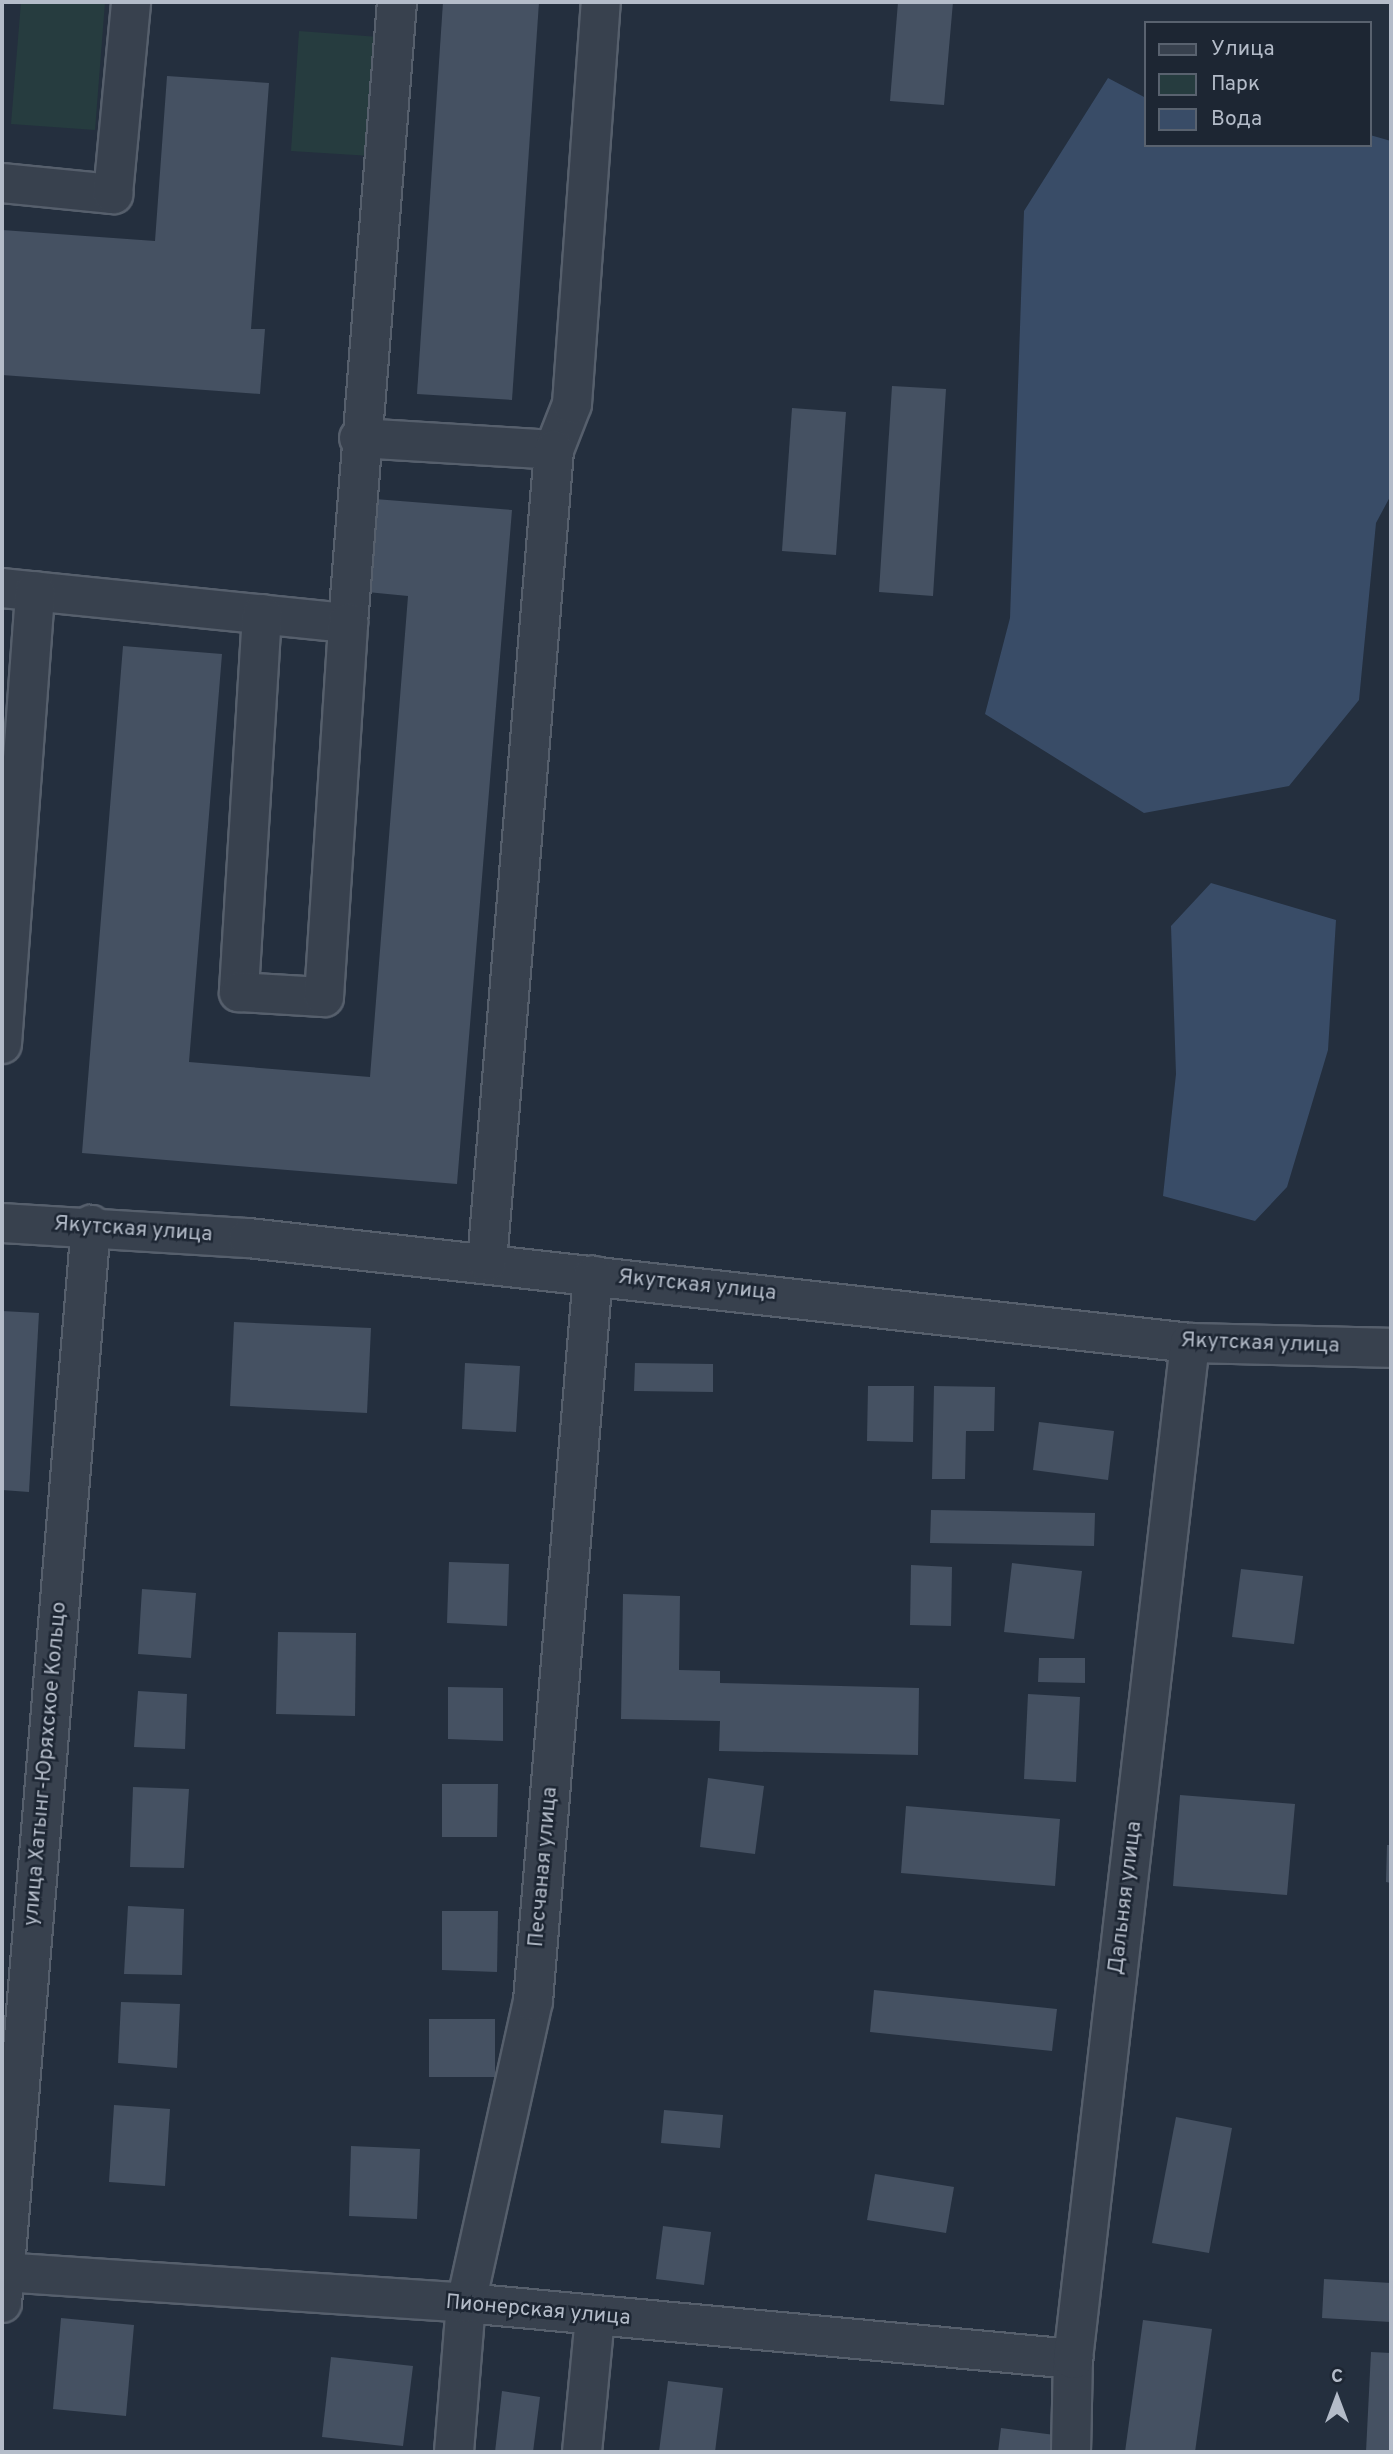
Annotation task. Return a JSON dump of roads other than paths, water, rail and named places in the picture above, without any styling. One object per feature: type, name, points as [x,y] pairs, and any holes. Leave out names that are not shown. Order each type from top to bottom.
[{"type":"street","points":[[2,183],[113,194],[131,2]]},
{"type":"street","points":[[262,614],[239,992],[324,998],[359,438],[397,2]]},
{"type":"street","points":[[487,1262],[554,450],[572,404],[601,2]]},
{"type":"street","points":[[359,438],[554,450]]},
{"type":"street","points":[[2,1044],[18,590],[348,623]]},
{"type":"street","name":"Якутская улица","points":[[2,1223],[91,1225],[487,1262],[1190,1343],[1391,1348]]},
{"type":"street","name":"улица Хатынг-Юряхское Кольцо","points":[[3,2283],[91,1225]]},
{"type":"street","name":"Песчаная улица","points":[[454,2452],[466,2304],[533,2001],[593,1275]]},
{"type":"street","name":"Дальняя улица","points":[[1071,2452],[1073,2359],[1190,1343]]},
{"type":"street","name":"Пионерская улица","points":[[3,2283],[466,2304],[1073,2359]]},
{"type":"street","points":[[582,2452],[595,2316]]},
{"type":"water","points":[[1108,78],[1144,97],[1144,147],[1372,147],[1372,136],[1391,141],[1391,495],[1376,523],[1359,700],[1289,786],[1144,813],[985,714],[1010,618],[1024,211]]},
{"type":"water","points":[[1211,883],[1336,920],[1328,1050],[1287,1187],[1255,1221],[1163,1196],[1176,1074],[1171,926]]}]
